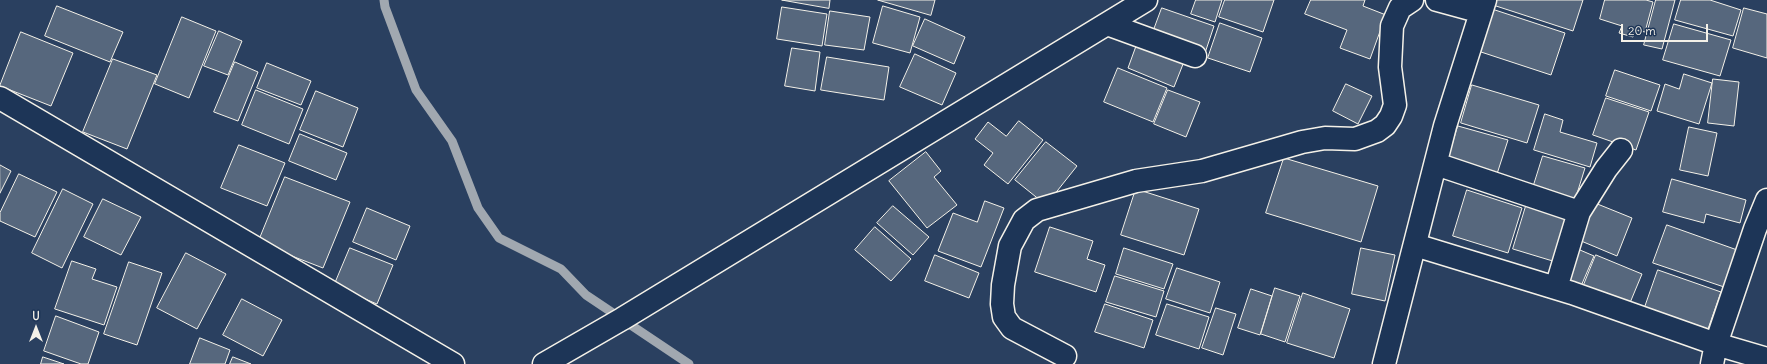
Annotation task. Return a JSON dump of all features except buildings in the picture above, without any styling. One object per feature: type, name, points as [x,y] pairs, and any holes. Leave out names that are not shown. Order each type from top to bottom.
[{"type":"street","points":[[544,364],[629,315],[1146,0]]},
{"type":"street","points":[[1065,356],[1012,328],[1004,317],[1002,304],[1003,285],[1010,246],[1024,220],[1037,210],[1136,181],[1202,171],[1302,142],[1325,138],[1355,139],[1377,131],[1385,125],[1391,116],[1395,105],[1390,67],[1392,26],[1400,8],[1412,0]]},
{"type":"street","points":[[1384,364],[1445,126],[1483,6],[1437,0]]},
{"type":"street","points":[[1107,24],[1195,56]]},
{"type":"street","points":[[0,98],[453,364]]},
{"type":"street","points":[[1556,288],[1579,212],[1606,169],[1621,150]]},
{"type":"street","points":[[1436,164],[1579,212]]},
{"type":"street","points":[[1714,354],[1755,229],[1767,200]]},
{"type":"street","points":[[1415,245],[1556,288],[1714,354],[1767,359]]},
{"type":"waterway","points":[[384,0],[385,7],[416,90],[452,141],[478,208],[499,238],[561,269],[586,295],[689,364]]}]
